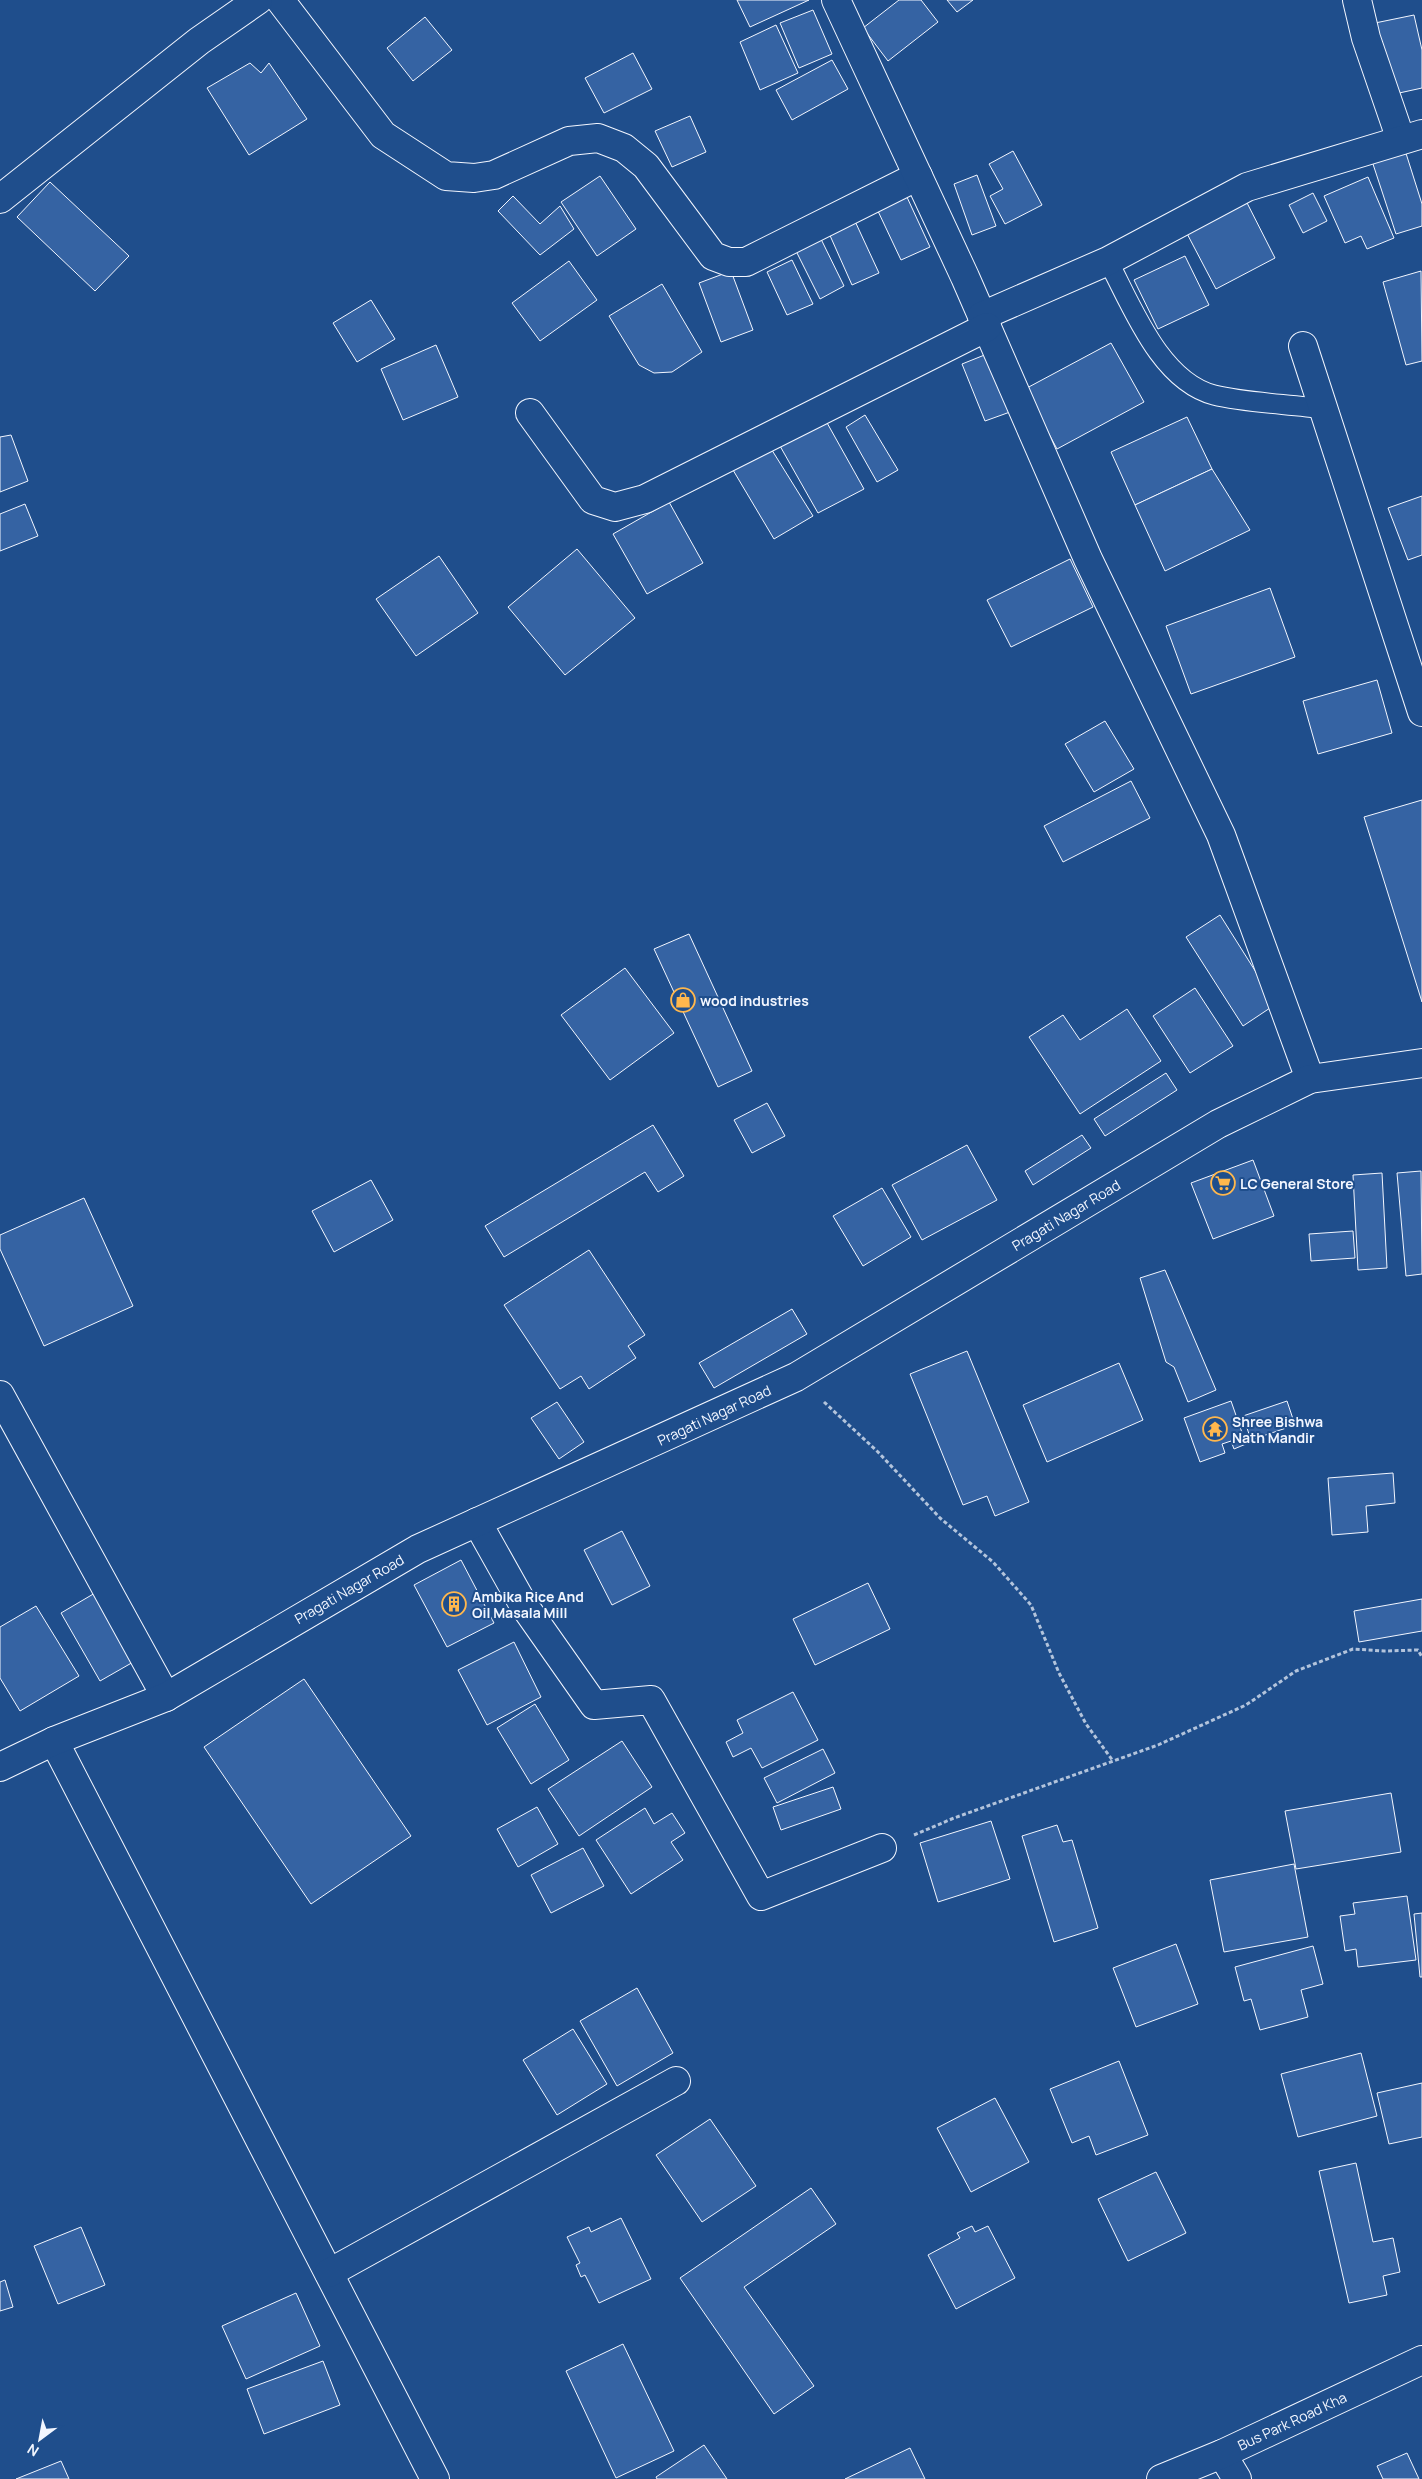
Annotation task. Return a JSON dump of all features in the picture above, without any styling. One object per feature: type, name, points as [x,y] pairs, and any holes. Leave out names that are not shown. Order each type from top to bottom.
[{"type":"street","points":[[0,198],[199,41],[258,0]]},
{"type":"street","points":[[280,0],[383,135],[446,176],[474,178],[494,175],[569,141],[598,138],[624,148],[646,166],[713,256],[729,262],[746,262],[918,176]]},
{"type":"street","points":[[836,0],[985,322],[1088,559],[1221,835],[1310,1079]]},
{"type":"street","points":[[530,413],[593,500],[615,507],[645,499],[985,322],[1108,261],[1247,187],[1411,137],[1366,38],[1357,0]]},
{"type":"street","points":[[1304,346],[1422,712]]},
{"type":"street","name":"Pragati Nagar Road","points":[[0,1767],[54,1741],[166,1697],[418,1549],[688,1428],[796,1377],[1218,1124],[1310,1079],[1422,1063]]},
{"type":"street","points":[[0,1395],[166,1697]]},
{"type":"street","points":[[477,1522],[523,1604],[594,1705],[650,1700],[761,1896],[882,1848]]},
{"type":"street","points":[[54,1741],[435,2479]]},
{"type":"street","points":[[329,2273],[676,2081]]},
{"type":"street","name":"Bus Park Road Kha","points":[[1161,2479],[1222,2454],[1422,2360]]},
{"type":"street","points":[[1222,2454],[1237,2479]]},
{"type":"lane","points":[[1108,261],[1149,340],[1176,375],[1213,394],[1324,409]]},
{"type":"path","points":[[796,1377],[878,1452],[940,1518],[993,1562],[1031,1605],[1059,1673],[1086,1724],[1113,1761]]},
{"type":"path","points":[[882,1848],[954,1818],[1158,1745],[1246,1705],[1296,1671],[1353,1649],[1384,1651],[1418,1650],[1422,1657]]},
{"type":"building","points":[[737,0],[809,0],[750,27]]},
{"type":"building","points":[[899,0],[921,0],[938,22],[888,61],[863,28]]},
{"type":"building","points":[[947,0],[973,0],[957,12]]},
{"type":"building","points":[[813,10],[832,54],[799,68],[780,23]]},
{"type":"building","points":[[1414,15],[1422,50],[1422,88],[1390,95],[1375,23]]},
{"type":"building","points":[[425,17],[452,50],[413,81],[387,48]]},
{"type":"building","points":[[776,25],[798,73],[760,90],[740,42]]},
{"type":"building","points":[[633,53],[652,89],[604,113],[585,78]]},
{"type":"building","points":[[832,60],[848,89],[792,120],[776,90]]},
{"type":"building","points":[[250,63],[261,73],[269,63],[307,119],[249,155],[207,88]]},
{"type":"building","points":[[690,116],[706,152],[672,167],[655,131]]},
{"type":"building","points":[[1404,147],[1422,204],[1422,226],[1396,234],[1371,158]]},
{"type":"building","points":[[1013,151],[1042,205],[1005,224],[990,196],[1003,189],[989,164]]},
{"type":"building","points":[[977,175],[996,226],[972,235],[954,184]]},
{"type":"building","points":[[600,176],[636,229],[597,256],[561,202]]},
{"type":"building","points":[[1368,177],[1394,238],[1367,249],[1361,236],[1345,243],[1324,196]]},
{"type":"building","points":[[50,182],[129,256],[95,291],[17,217]]},
{"type":"building","points":[[1242,193],[1275,258],[1216,289],[1182,224]]},
{"type":"building","points":[[1313,193],[1327,221],[1303,233],[1289,205]]},
{"type":"building","points":[[906,195],[930,247],[901,260],[877,209]]},
{"type":"building","points":[[513,196],[540,224],[560,206],[574,229],[540,255],[498,211]]},
{"type":"building","points":[[854,219],[879,273],[852,285],[828,231]]},
{"type":"building","points":[[820,237],[844,286],[820,299],[795,249]]},
{"type":"building","points":[[1185,256],[1209,305],[1158,329],[1134,280]]},
{"type":"building","points":[[792,260],[813,304],[787,315],[767,272]]},
{"type":"building","points":[[569,261],[597,300],[540,341],[512,303]]},
{"type":"building","points":[[731,271],[753,330],[721,342],[699,283]]},
{"type":"building","points":[[1421,271],[1422,361],[1406,365],[1383,282]]},
{"type":"building","points":[[662,284],[702,352],[672,372],[654,373],[639,365],[609,316]]},
{"type":"building","points":[[371,300],[395,339],[357,362],[333,323]]},
{"type":"building","points":[[1111,343],[1144,402],[1057,449],[1025,389]]},
{"type":"building","points":[[436,345],[458,397],[403,420],[381,369]]},
{"type":"building","points":[[987,354],[1010,412],[985,421],[962,364]]},
{"type":"building","points":[[865,415],[898,470],[877,482],[846,427]]},
{"type":"building","points":[[1187,417],[1212,469],[1135,505],[1111,452]]},
{"type":"building","points":[[826,421],[864,489],[818,513],[780,446]]},
{"type":"building","points":[[11,435],[28,481],[0,492],[0,437]]},
{"type":"building","points":[[770,447],[813,516],[774,539],[733,470]]},
{"type":"building","points":[[1212,469],[1250,530],[1165,571],[1135,505]]},
{"type":"building","points":[[1422,496],[1422,555],[1408,560],[1388,508]]},
{"type":"building","points":[[669,502],[703,563],[647,594],[613,534]]},
{"type":"building","points":[[25,504],[38,536],[0,551],[0,514]]},
{"type":"building","points":[[577,549],[635,618],[565,675],[508,607]]},
{"type":"building","points":[[439,556],[478,613],[416,656],[376,599]]},
{"type":"building","points":[[1070,559],[1093,607],[1011,647],[987,600]]},
{"type":"building","points":[[1270,588],[1295,657],[1191,694],[1166,626]]},
{"type":"building","points":[[1377,680],[1392,733],[1318,754],[1303,701]]},
{"type":"building","points":[[1105,721],[1134,769],[1094,792],[1065,744]]},
{"type":"building","points":[[1131,781],[1150,818],[1063,862],[1044,826]]},
{"type":"building","points":[[1422,800],[1422,1002],[1364,817]]},
{"type":"building","points":[[1220,915],[1276,1004],[1243,1026],[1186,937]]},
{"type":"building","points":[[689,934],[752,1071],[718,1087],[654,949]]},
{"type":"building","points":[[625,968],[674,1033],[610,1080],[561,1015]]},
{"type":"building","points":[[1195,988],[1233,1046],[1190,1073],[1153,1016]]},
{"type":"building","points":[[1127,1009],[1161,1061],[1080,1114],[1029,1037],[1063,1015],[1080,1040]]},
{"type":"building","points":[[1166,1073],[1177,1090],[1105,1136],[1094,1119]]},
{"type":"building","points":[[767,1103],[785,1136],[752,1153],[734,1120]]},
{"type":"building","points":[[653,1125],[684,1176],[658,1192],[645,1172],[504,1257],[485,1226]]},
{"type":"building","points":[[1082,1135],[1091,1148],[1033,1185],[1025,1171]]},
{"type":"building","points":[[967,1145],[997,1200],[922,1240],[892,1185]]},
{"type":"building","points":[[1253,1160],[1274,1216],[1213,1239],[1191,1183]]},
{"type":"building","points":[[1421,1171],[1422,1274],[1406,1276],[1397,1173]]},
{"type":"building","points":[[1382,1173],[1387,1268],[1358,1270],[1353,1175]]},
{"type":"building","points":[[371,1180],[393,1220],[334,1252],[312,1211]]},
{"type":"building","points":[[882,1188],[911,1237],[863,1266],[833,1216]]},
{"type":"building","points":[[84,1198],[133,1306],[44,1346],[0,1249],[0,1235]]},
{"type":"building","points":[[1353,1231],[1355,1258],[1311,1261],[1309,1234]]},
{"type":"building","points":[[589,1250],[645,1335],[628,1346],[636,1358],[589,1389],[581,1376],[560,1389],[504,1305]]},
{"type":"building","points":[[1165,1270],[1216,1390],[1188,1402],[1174,1367],[1166,1362],[1140,1278]]},
{"type":"building","points":[[792,1309],[807,1334],[714,1388],[699,1363]]},
{"type":"building","points":[[967,1351],[1029,1502],[995,1516],[987,1496],[963,1505],[910,1374]]},
{"type":"building","points":[[1119,1363],[1143,1420],[1047,1462],[1023,1405]]},
{"type":"building","name":"Shree Bishwa Nath Mandir","points":[[1231,1401],[1246,1444],[1234,1449],[1231,1441],[1222,1444],[1225,1453],[1200,1462],[1184,1418]]},
{"type":"building","points":[[1287,1401],[1295,1425],[1251,1440],[1243,1416]]},
{"type":"building","points":[[557,1402],[584,1442],[559,1459],[531,1418]]},
{"type":"building","points":[[1393,1473],[1395,1503],[1366,1506],[1368,1532],[1332,1535],[1328,1478]]},
{"type":"building","points":[[622,1531],[650,1586],[612,1605],[584,1550]]},
{"type":"building","name":"Ambika Rice And Oil Masala Mill","points":[[461,1560],[494,1623],[447,1647],[414,1585]]},
{"type":"building","points":[[868,1583],[890,1629],[815,1665],[793,1619]]},
{"type":"building","points":[[95,1593],[135,1661],[100,1681],[61,1613]]},
{"type":"building","points":[[1422,1599],[1422,1631],[1359,1642],[1354,1611]]},
{"type":"building","points":[[36,1606],[79,1676],[20,1711],[0,1678],[0,1627]]},
{"type":"building","points":[[514,1642],[541,1697],[487,1725],[458,1670]]},
{"type":"building","points":[[304,1679],[411,1836],[311,1904],[204,1747]]},
{"type":"building","points":[[793,1692],[818,1740],[762,1768],[751,1748],[733,1757],[726,1742],[743,1733],[737,1720]]},
{"type":"building","points":[[535,1704],[569,1760],[531,1784],[497,1728]]},
{"type":"building","points":[[622,1741],[652,1787],[579,1836],[548,1789]]},
{"type":"building","points":[[823,1749],[835,1773],[777,1803],[764,1778]]},
{"type":"building","points":[[833,1787],[841,1809],[781,1830],[773,1807]]},
{"type":"building","points":[[1391,1793],[1401,1852],[1296,1869],[1285,1811]]},
{"type":"building","points":[[537,1807],[558,1844],[518,1867],[497,1829]]},
{"type":"building","points":[[645,1808],[654,1824],[672,1813],[685,1833],[671,1842],[683,1860],[631,1894],[596,1840]]},
{"type":"building","points":[[991,1821],[1010,1879],[938,1902],[920,1843]]},
{"type":"building","points":[[1057,1825],[1063,1842],[1072,1840],[1098,1928],[1054,1942],[1022,1836]]},
{"type":"building","points":[[583,1848],[604,1886],[551,1913],[531,1875]]},
{"type":"building","points":[[1294,1864],[1308,1937],[1224,1952],[1210,1880]]},
{"type":"building","points":[[1407,1896],[1416,1960],[1358,1967],[1356,1949],[1345,1951],[1340,1916],[1355,1914],[1353,1903]]},
{"type":"building","points":[[1422,1913],[1422,1977],[1420,1977],[1414,1914]]},
{"type":"building","points":[[1176,1944],[1198,2004],[1136,2027],[1113,1968]]},
{"type":"building","points":[[1313,1946],[1323,1984],[1301,1990],[1308,2017],[1260,2030],[1251,1999],[1244,2001],[1235,1967]]},
{"type":"building","points":[[637,1988],[673,2053],[617,2086],[580,2021]]},
{"type":"building","points":[[573,2029],[607,2084],[557,2115],[523,2060]]},
{"type":"building","points":[[1361,2053],[1377,2116],[1298,2137],[1281,2074]]},
{"type":"building","points":[[1119,2061],[1148,2135],[1096,2155],[1089,2136],[1072,2143],[1050,2089]]},
{"type":"building","points":[[1422,2083],[1422,2137],[1389,2144],[1377,2093]]},
{"type":"building","points":[[995,2098],[1029,2162],[971,2192],[937,2128]]},
{"type":"building","points":[[710,2119],[756,2186],[702,2222],[656,2155]]},
{"type":"building","points":[[1356,2163],[1373,2242],[1393,2238],[1400,2272],[1383,2276],[1387,2295],[1349,2303],[1319,2171]]},
{"type":"building","points":[[1156,2172],[1186,2233],[1128,2261],[1098,2199]]},
{"type":"building","points":[[811,2188],[836,2224],[744,2287],[814,2386],[774,2414],[680,2278]]},
{"type":"building","points":[[621,2218],[651,2279],[599,2303],[585,2275],[581,2277],[576,2265],[580,2263],[567,2237],[589,2227],[591,2232]]},
{"type":"building","points":[[972,2226],[975,2232],[988,2226],[1015,2278],[956,2309],[928,2255],[960,2238],[957,2233]]},
{"type":"building","points":[[81,2227],[105,2285],[58,2304],[34,2246]]},
{"type":"building","points":[[5,2280],[13,2307],[0,2311],[0,2282]]},
{"type":"building","points":[[296,2293],[320,2346],[246,2379],[222,2326]]},
{"type":"building","points":[[623,2344],[674,2451],[616,2478],[566,2371]]},
{"type":"building","points":[[323,2361],[340,2405],[264,2434],[247,2389]]},
{"type":"building","points":[[704,2445],[727,2479],[657,2479],[656,2477]]},
{"type":"building","points":[[910,2448],[925,2479],[845,2479]]},
{"type":"building","points":[[1407,2453],[1419,2479],[1383,2479],[1377,2466]]},
{"type":"building","points":[[61,2461],[69,2479],[16,2479]]},
{"type":"place","name":"wood industries","points":[[683,1000]]},
{"type":"place","name":"LC General Store","points":[[1223,1183]]},
{"type":"place","name":"Shree Bishwa Nath Mandir","points":[[1215,1429]]},
{"type":"place","name":"Ambika Rice And Oil Masala Mill","points":[[454,1604]]}]
